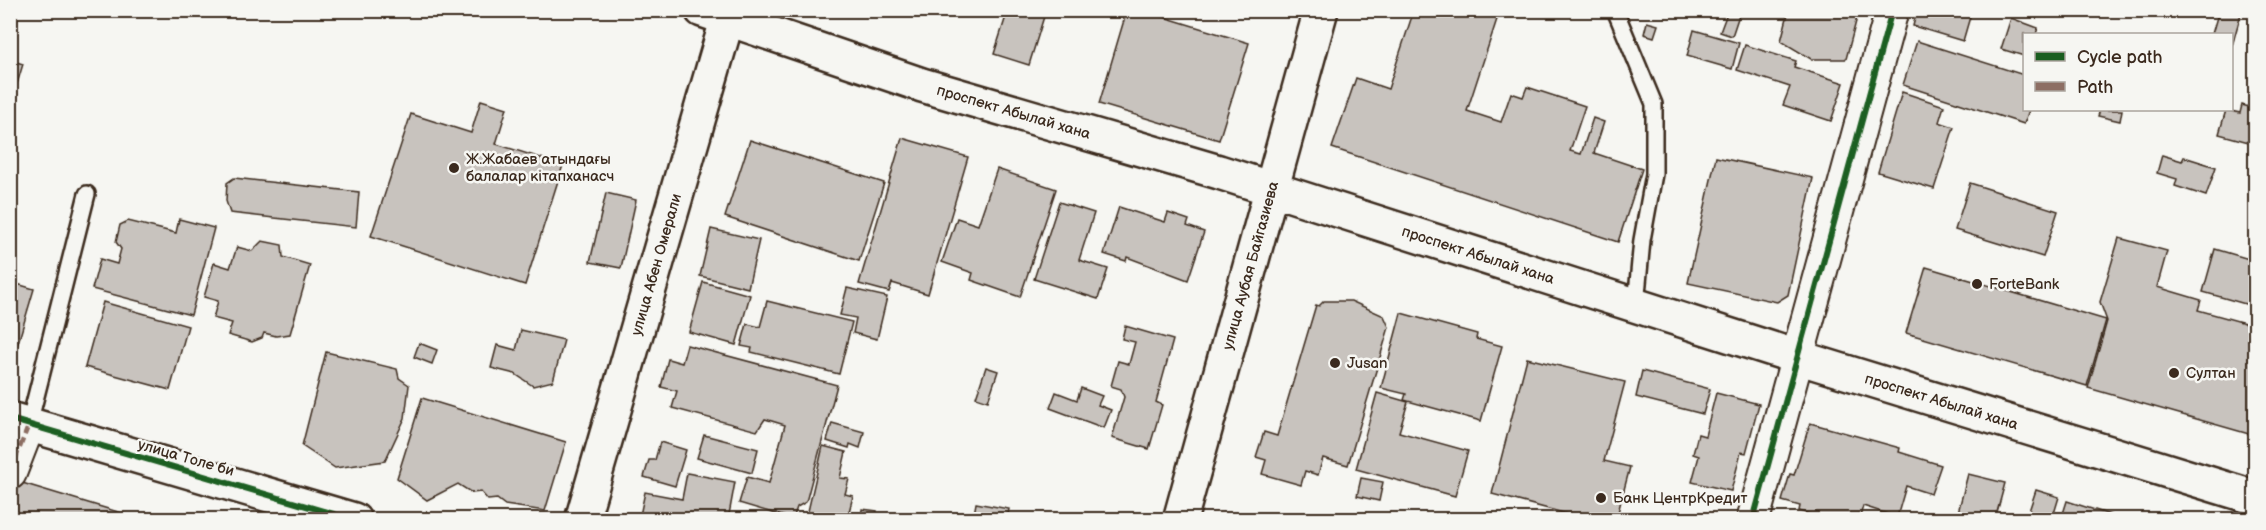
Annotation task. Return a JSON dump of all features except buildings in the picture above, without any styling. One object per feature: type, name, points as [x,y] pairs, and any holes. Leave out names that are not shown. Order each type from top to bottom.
[{"type":"main road","name":"улица Аубая Байгазиева","points":[[1180,519],[1321,10]]},
{"type":"main road","name":"проспект Абылай хана","points":[[720,13],[922,85],[1272,189],[1797,357],[2256,498]]},
{"type":"main road","name":"улица Абен Омерали","points":[[582,519],[720,13]]},
{"type":"main road","name":"улица Толе би","points":[[20,422],[354,519]]},
{"type":"street","points":[[1753,519],[1892,10]]},
{"type":"street","points":[[10,473],[20,422]]},
{"type":"lane","points":[[1615,10],[1654,104],[1654,174],[1642,240],[1636,305]]},
{"type":"lane","points":[[20,422],[87,194]]},
{"type":"marked path","points":[[10,473],[29,424]]},
{"type":"cycle path","points":[[1753,520],[1892,10]]},
{"type":"cycle path","points":[[10,419],[354,520]]},
{"type":"place","name":"Ж.Жабаев атындағы балалар кітапханасч","points":[[454,168]]},
{"type":"place","name":"ForteBank","points":[[1977,284]]},
{"type":"place","name":"Jusan","points":[[1335,363]]},
{"type":"place","name":"Султан","points":[[2174,373]]},
{"type":"place","name":"Банк ЦентрКредит","points":[[1601,498]]}]
